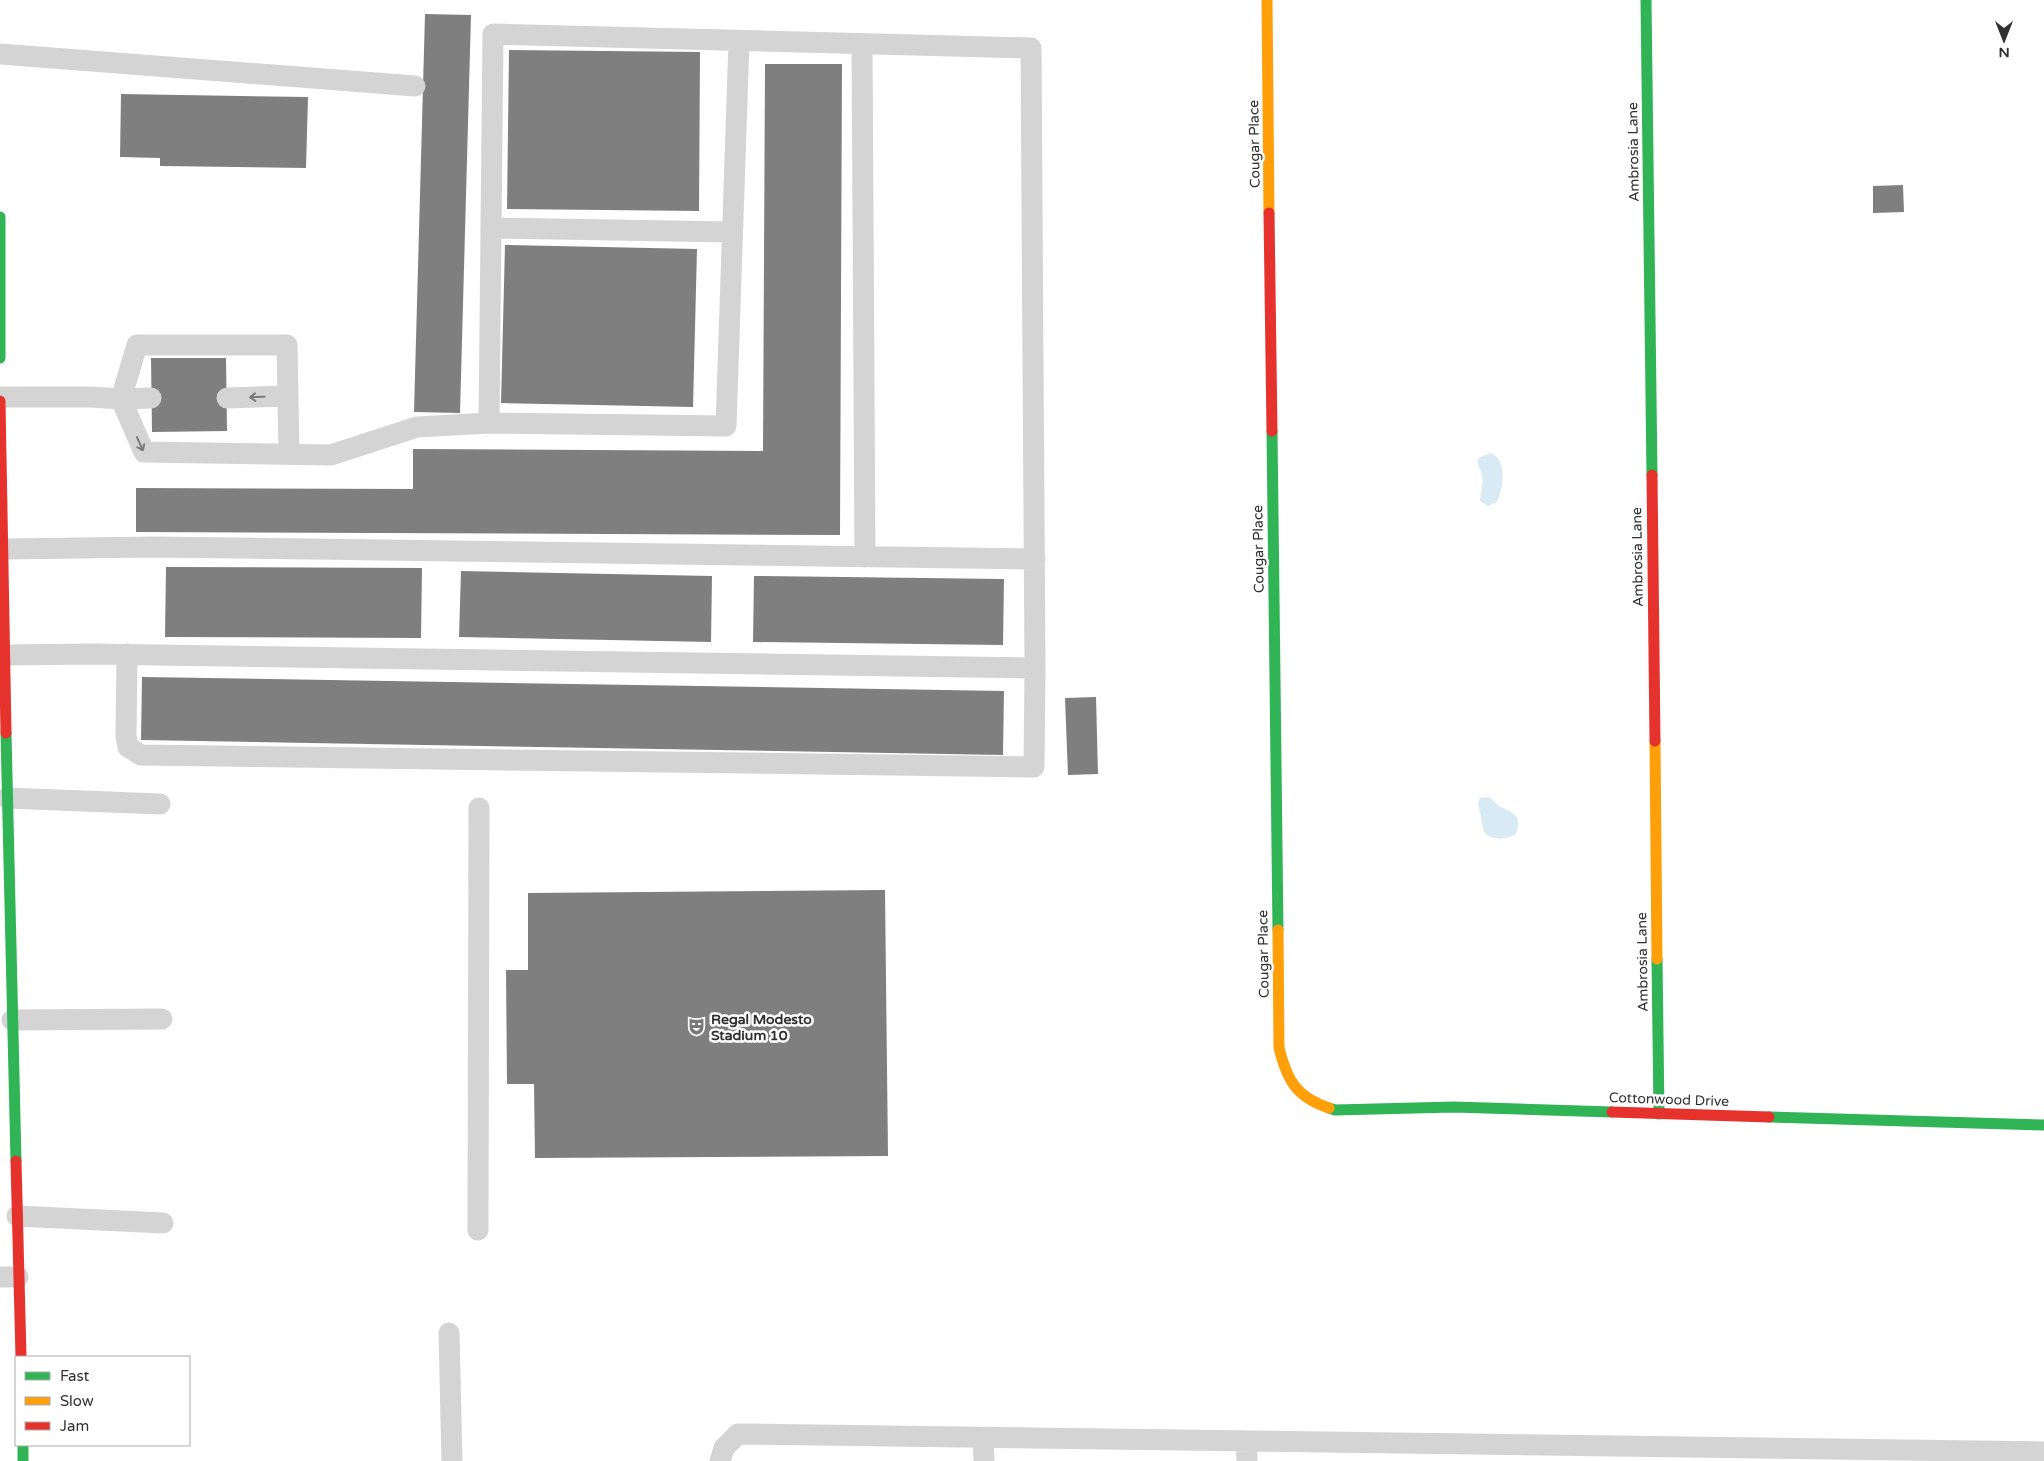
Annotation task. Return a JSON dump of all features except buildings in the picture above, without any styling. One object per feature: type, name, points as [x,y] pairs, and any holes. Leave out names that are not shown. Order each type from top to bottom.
[{"type":"street","name":"Cougar Place","points":[[1267,0],[1279,1048],[1285,1073],[1298,1093]]},
{"type":"street","name":"Ambrosia Lane","points":[[1646,0],[1659,1114]]},
{"type":"street","points":[[0,217],[0,358]]},
{"type":"street","points":[[0,401],[17,1216],[9,1277],[20,1356]]},
{"type":"street","name":"Cottonwood Drive","points":[[1298,1093],[1316,1105],[1335,1110],[1454,1107],[2044,1124]]},
{"type":"street","points":[[23,1446],[23,1461]]},
{"type":"lane","points":[[127,654],[126,736],[128,747],[141,755],[1034,766],[1036,668],[1031,48],[493,34],[489,423]]},
{"type":"lane","points":[[289,454],[287,345],[137,345],[121,400],[144,452],[331,455],[417,427],[489,423],[726,426],[739,41]]},
{"type":"lane","points":[[862,44],[864,556]]},
{"type":"lane","points":[[0,54],[415,86]]},
{"type":"lane","points":[[491,228],[732,232]]},
{"type":"lane","points":[[227,398],[288,396]]},
{"type":"lane","points":[[0,397],[91,397],[121,400],[151,398]]},
{"type":"lane","points":[[4,549],[156,547],[1034,559]]},
{"type":"lane","points":[[5,655],[127,654],[1036,668]]},
{"type":"lane","points":[[7,798],[160,804]]},
{"type":"lane","points":[[478,1230],[479,808]]},
{"type":"lane","points":[[12,1020],[162,1019]]},
{"type":"lane","points":[[17,1216],[163,1223]]},
{"type":"lane","points":[[449,1333],[452,1461]]},
{"type":"lane","points":[[720,1461],[724,1448],[738,1434],[984,1438],[1247,1451],[2034,1455]]},
{"type":"lane","points":[[984,1438],[984,1461]]},
{"type":"shaded area","points":[[1491,453],[1500,462],[1503,475],[1497,502],[1488,506],[1480,501],[1483,480],[1477,460]]},
{"type":"shaded area","points":[[1487,797],[1516,816],[1518,823],[1515,835],[1506,838],[1493,838],[1485,833],[1478,803],[1480,798]]},
{"type":"traffic: fast","points":[[1646,0],[1652,475]]},
{"type":"traffic: fast","points":[[0,217],[0,358]]},
{"type":"traffic: fast","points":[[1272,431],[1278,930]]},
{"type":"traffic: fast","points":[[6,733],[16,1161]]},
{"type":"traffic: fast","points":[[1657,959],[1659,1114]]},
{"type":"traffic: fast","points":[[1329,1108],[1335,1110],[1454,1107],[1612,1112]]},
{"type":"traffic: fast","points":[[1769,1117],[2044,1125]]},
{"type":"traffic: fast","points":[[23,1446],[23,1461]]},
{"type":"traffic: slow","points":[[1267,0],[1269,213]]},
{"type":"traffic: slow","points":[[1655,741],[1657,959]]},
{"type":"traffic: slow","points":[[1278,930],[1279,1048],[1282,1059],[1290,1078],[1301,1093],[1318,1104],[1329,1108]]},
{"type":"traffic: jam","points":[[1269,213],[1272,431]]},
{"type":"traffic: jam","points":[[0,401],[6,733]]},
{"type":"traffic: jam","points":[[1652,475],[1655,741]]},
{"type":"traffic: jam","points":[[1612,1112],[1769,1117]]},
{"type":"traffic: jam","points":[[16,1161],[21,1356]]},
{"type":"place","name":"Regal Modesto Stadium 10","points":[[697,1027]]}]
